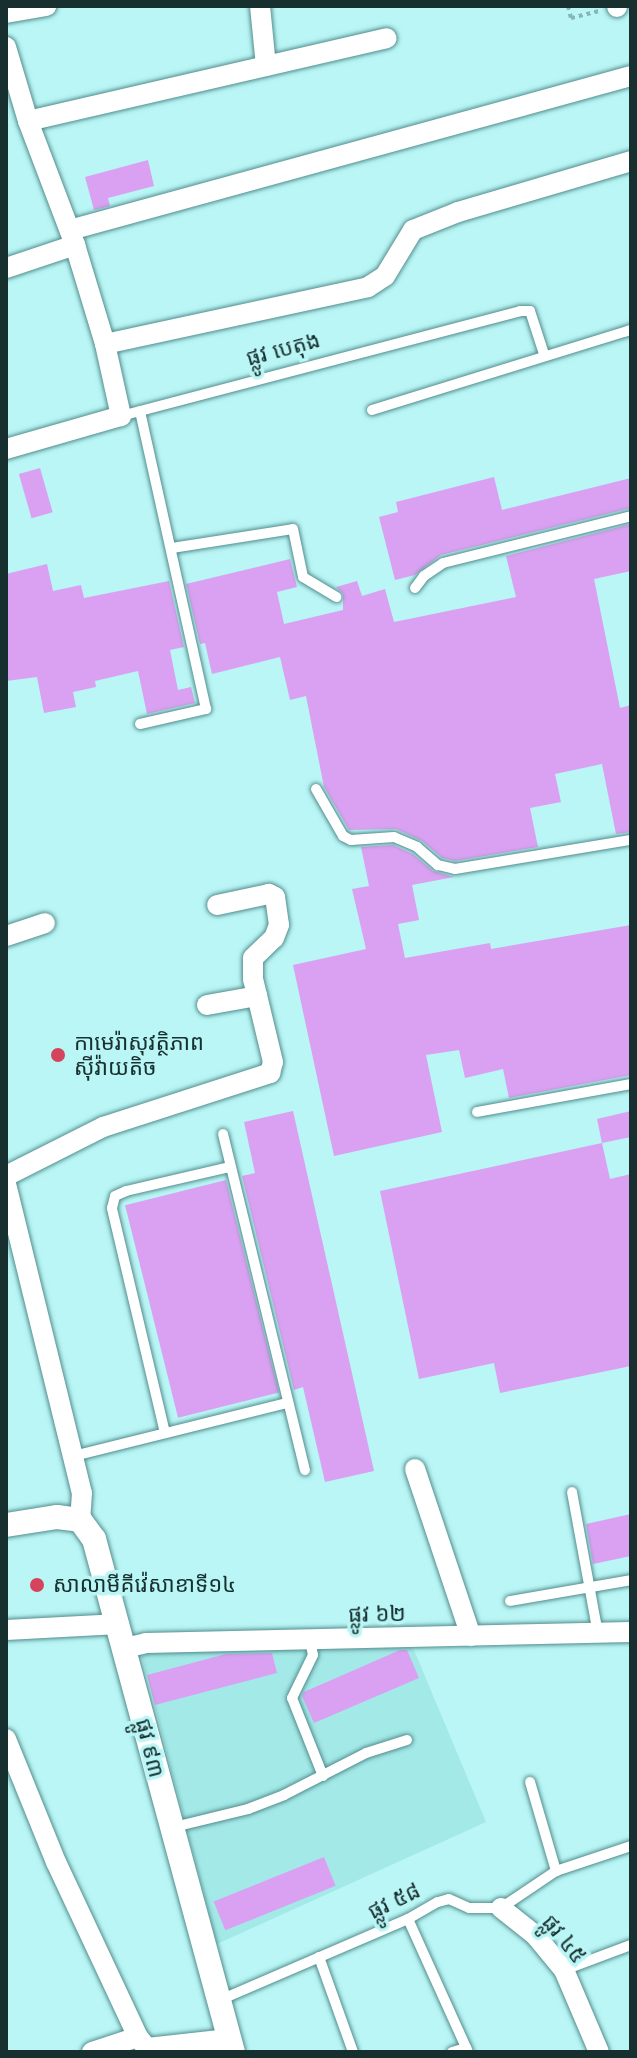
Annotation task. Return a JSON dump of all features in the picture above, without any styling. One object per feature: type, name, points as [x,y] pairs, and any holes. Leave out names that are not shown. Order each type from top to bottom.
[{"type":"street","points":[[6,13],[46,6]]},
{"type":"street","points":[[260,6],[266,66]]},
{"type":"street","points":[[28,121],[387,38]]},
{"type":"street","points":[[6,47],[28,121],[72,238],[105,344],[131,414]]},
{"type":"street","points":[[6,268],[72,238],[631,76]]},
{"type":"street","points":[[105,344],[368,287],[385,276],[413,230],[458,212],[631,161]]},
{"type":"street","name":"ផ្លូវ បេតុង","points":[[6,449],[131,414]]},
{"type":"street","points":[[6,1176],[103,1127],[270,1073],[273,1062],[257,996],[253,958],[274,938],[279,925],[275,897],[269,894],[217,905]]},
{"type":"street","points":[[6,936],[45,923]]},
{"type":"street","points":[[207,1005],[257,996]]},
{"type":"street","points":[[6,1184],[82,1493],[80,1520],[57,1517],[6,1525]]},
{"type":"street","points":[[415,1469],[471,1636]]},
{"type":"street","name":"ផ្លូវ ៩៣","points":[[80,1520],[94,1539],[119,1624],[170,1828],[231,2045]]},
{"type":"street","points":[[6,1630],[119,1624]]},
{"type":"street","name":"ផ្លូវ ៦២","points":[[125,1648],[146,1643],[631,1632]]},
{"type":"street","points":[[6,1739],[56,1862],[138,2037],[147,2048],[231,2045]]},
{"type":"street","name":"ផ្លូវ ៤៥","points":[[501,1908],[535,1935],[564,1970],[599,2052]]},
{"type":"street","points":[[92,2052],[138,2037]]},
{"type":"lane","name":"ផ្លូវ បេតុង","points":[[131,414],[520,311],[530,311],[544,354]]},
{"type":"lane","points":[[372,410],[544,354],[631,330]]},
{"type":"lane","points":[[131,414],[172,548],[206,709],[140,724]]},
{"type":"lane","points":[[415,588],[424,576],[443,563],[631,516]]},
{"type":"lane","points":[[172,548],[293,529],[303,577],[336,597]]},
{"type":"lane","points":[[316,789],[343,836],[351,840],[394,837],[417,847],[438,865],[455,869],[631,840]]},
{"type":"lane","points":[[477,1112],[631,1084]]},
{"type":"lane","points":[[223,1134],[305,1470]]},
{"type":"lane","points":[[165,1433],[112,1208],[115,1196],[126,1191],[230,1167]]},
{"type":"lane","points":[[74,1456],[287,1403]]},
{"type":"lane","points":[[572,1492],[598,1633]]},
{"type":"lane","points":[[510,1601],[631,1580]]},
{"type":"lane","points":[[310,1640],[313,1655],[292,1698],[323,1776]]},
{"type":"lane","points":[[170,1828],[248,1809],[366,1753],[407,1740]]},
{"type":"lane","points":[[530,1782],[556,1871]]},
{"type":"lane","points":[[501,1908],[556,1871],[631,1846]]},
{"type":"lane","name":"ផ្លូវ ៥៨","points":[[218,2001],[449,1899],[469,1908],[501,1908]]},
{"type":"lane","points":[[408,1919],[467,2050],[452,2052]]},
{"type":"lane","points":[[564,1970],[631,1945]]},
{"type":"lane","points":[[319,1957],[353,2052]]},
{"type":"path","points":[[568,6],[571,18],[617,6]]},
{"type":"shaded area","points":[[399,1640],[414,1650],[486,1822],[217,1944],[142,1657],[157,1646]]},
{"type":"building","points":[[148,160],[154,186],[108,198],[110,206],[94,210],[85,177]]},
{"type":"building","points":[[40,468],[53,512],[32,518],[19,474]]},
{"type":"building","points":[[494,477],[502,510],[631,478],[631,508],[441,555],[415,575],[395,580],[379,517],[398,512],[396,502]]},
{"type":"building","points":[[631,524],[631,571],[594,579],[620,708],[631,705],[631,832],[616,834],[602,764],[555,774],[561,802],[530,808],[538,847],[455,861],[442,858],[422,841],[396,829],[349,830],[324,787],[306,696],[290,700],[280,657],[212,674],[205,643],[200,644],[186,584],[290,559],[297,587],[277,592],[284,624],[343,610],[343,594],[336,587],[357,581],[362,596],[385,589],[394,622],[516,597],[506,556]]},
{"type":"building","points":[[47,564],[53,591],[81,585],[84,598],[169,581],[184,647],[170,650],[178,690],[191,687],[195,703],[147,714],[138,671],[95,681],[96,687],[73,692],[76,707],[44,713],[37,677],[6,681],[6,574]]},
{"type":"building","points":[[393,845],[413,854],[433,871],[454,877],[412,885],[419,920],[398,924],[405,958],[490,943],[491,949],[631,925],[631,1075],[509,1098],[503,1069],[465,1078],[459,1050],[426,1055],[442,1132],[334,1156],[293,965],[366,949],[352,889],[369,886],[361,847]]},
{"type":"building","points":[[293,1111],[374,1471],[325,1482],[303,1387],[294,1390],[242,1176],[255,1173],[244,1122]]},
{"type":"building","points":[[631,1111],[631,1137],[602,1143],[597,1119]]},
{"type":"building","points":[[602,1143],[610,1179],[631,1174],[631,1366],[500,1393],[494,1363],[419,1379],[380,1191]]},
{"type":"building","points":[[226,1180],[279,1392],[178,1418],[125,1205]]},
{"type":"building","points":[[631,1514],[631,1556],[593,1564],[586,1524]]},
{"type":"building","points":[[400,1650],[407,1650],[419,1678],[314,1723],[302,1696],[304,1692]]},
{"type":"building","points":[[272,1653],[277,1673],[155,1705],[147,1675],[226,1654]]},
{"type":"building","points":[[324,1857],[336,1886],[225,1930],[214,1902]]},
{"type":"place","name":"កាមេរ៉ាសុវត្ថិភាព ស៊ីវ៉ាយតិច","points":[[58,1055]]},
{"type":"place","name":"សាលាមីគីវ៉េសាខាទី១៤","points":[[37,1585]]}]
